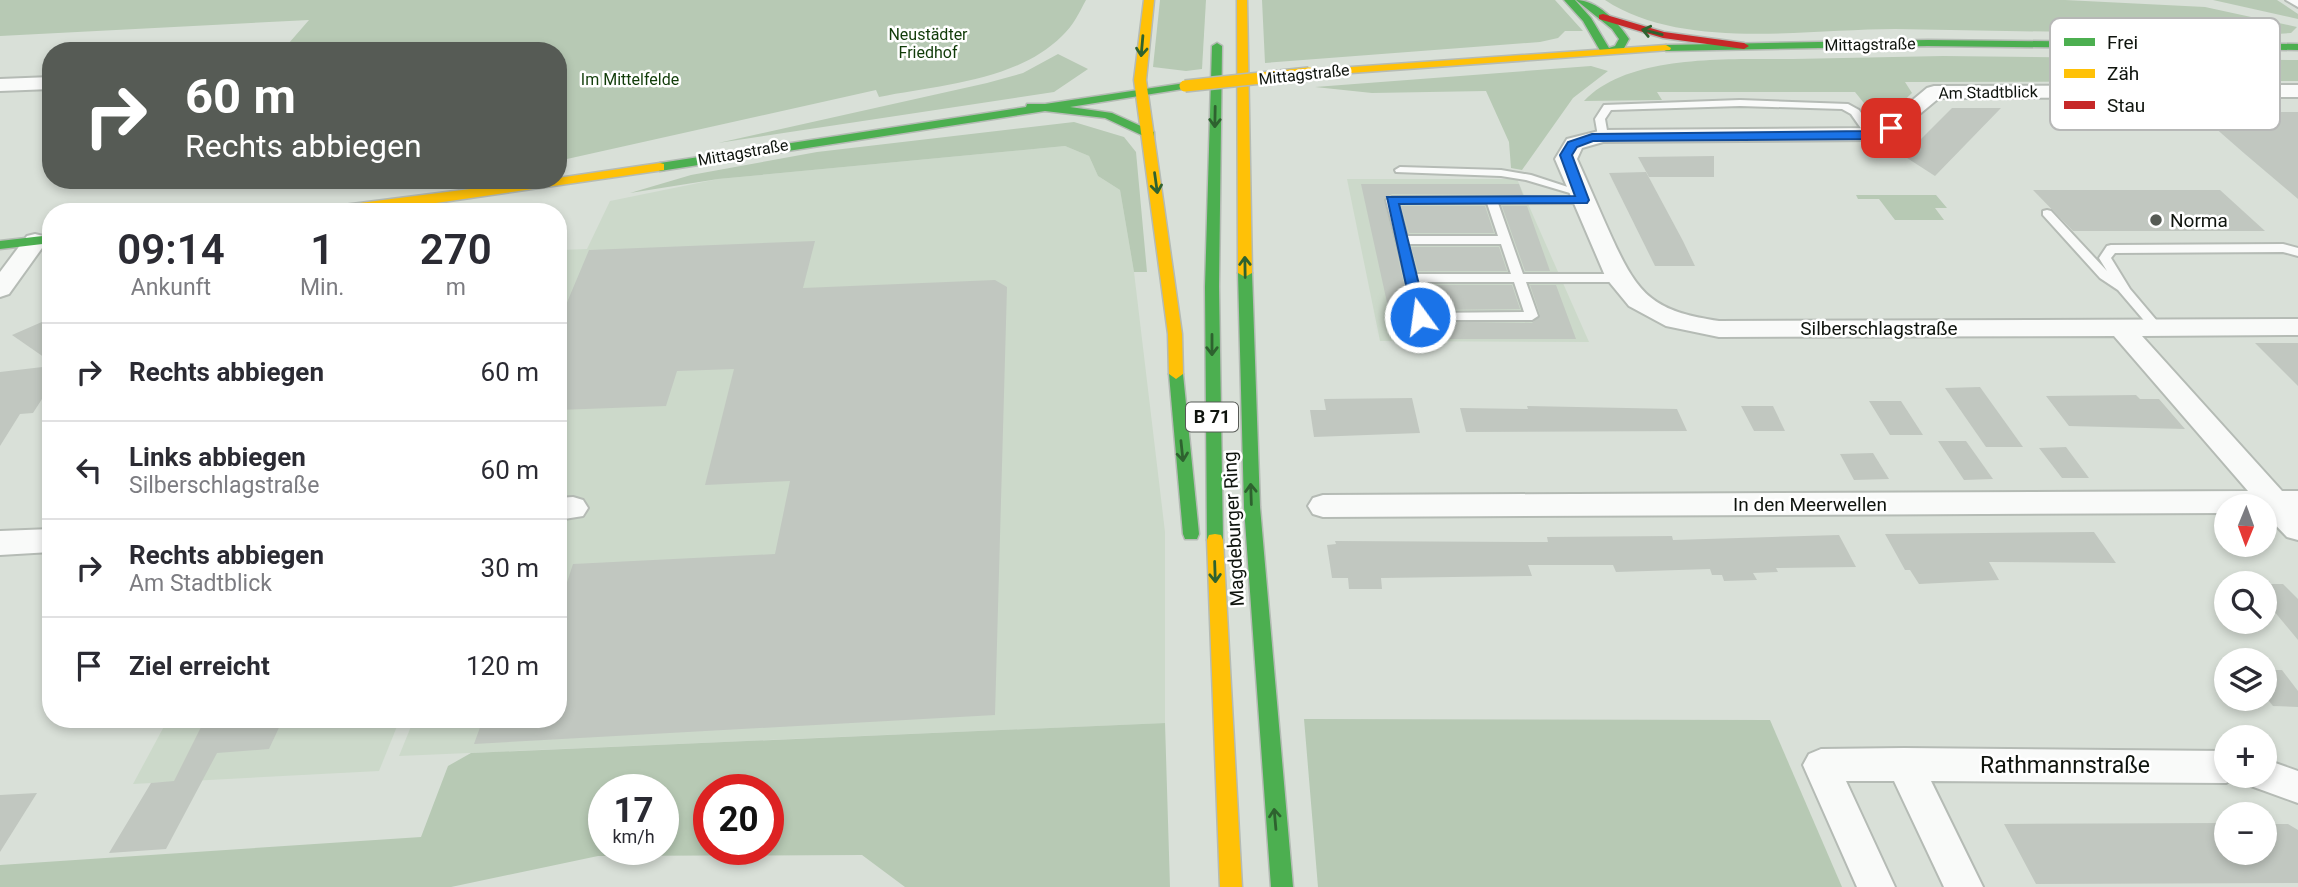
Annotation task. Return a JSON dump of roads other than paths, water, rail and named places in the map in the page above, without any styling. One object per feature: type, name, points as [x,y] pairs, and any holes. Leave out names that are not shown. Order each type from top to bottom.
[{"type":"main road","points":[[1149,0],[1142,48],[1142,92],[1150,135],[1175,334],[1178,414],[1192,551]]},
{"type":"main road","name":"Magdeburger Ring","points":[[1242,0],[1244,224],[1252,507],[1282,887]]},
{"type":"main road","points":[[1243,20],[1254,8],[1254,0]]},
{"type":"main road","points":[[1569,0],[1587,20],[1606,52],[1619,48],[1624,39],[1603,17],[1581,0]]},
{"type":"main road","points":[[1603,17],[1663,35],[1744,46]]},
{"type":"main road","name":"Magdeburger Ring","points":[[1217,26],[1212,287],[1213,506],[1231,887]]},
{"type":"main road","name":"Mittagstraße","points":[[567,182],[1031,106],[1309,73],[1606,52],[1744,46],[2050,44]]},
{"type":"main road","name":"Mittagstraße","points":[[2280,47],[2298,47]]},
{"type":"main road","points":[[1031,106],[1083,109],[1110,115],[1150,135]]},
{"type":"main road","name":"Mittagstraße","points":[[406,203],[513,189]]},
{"type":"main road","points":[[0,245],[42,240]]},
{"type":"main road","points":[[1211,803],[1228,834]]},
{"type":"street","points":[[0,85],[42,83]]},
{"type":"street","name":"Am Stadtblick","points":[[2280,91],[2298,91]]},
{"type":"street","name":"Am Stadtblick","points":[[1569,148],[1581,140],[1603,136],[1871,135],[1886,131],[1934,92],[2050,92]]},
{"type":"street","name":"Silberschlagstraße","points":[[1569,148],[1566,162],[1618,278],[1630,295],[1648,310],[1680,324],[1719,329],[2298,327]]},
{"type":"street","points":[[0,289],[42,241]]},
{"type":"street","points":[[2121,328],[2286,502],[2298,529]]},
{"type":"street","name":"In den Meerwellen","points":[[1323,506],[2286,502]]},
{"type":"street","points":[[0,542],[42,540]]},
{"type":"street","points":[[1904,764],[1964,887]]},
{"type":"street","name":"Rathmannstraße","points":[[1876,887],[1821,765],[2214,767]]},
{"type":"street","points":[[2277,780],[2298,787]]},
{"type":"lane","points":[[1603,136],[1600,116],[1608,107],[1740,103],[1844,106],[1855,112],[1871,135]]},
{"type":"lane","points":[[1400,170],[1501,173],[1527,177],[1581,197]]},
{"type":"lane","points":[[1492,200],[1532,316],[1420,317],[1392,200],[1581,197]]},
{"type":"lane","points":[[2047,213],[2157,328]]},
{"type":"lane","points":[[1401,240],[1505,240]]},
{"type":"lane","points":[[2124,291],[2105,257],[2111,249],[2283,248],[2298,252]]},
{"type":"lane","points":[[1411,278],[1618,278]]},
{"type":"place","name":"Norma","points":[[2156,220]]},
{"type":"park label","name":"Neustädter Friedhof","points":[[928,43]]},
{"type":"park label","name":"Im Mittelfelde","points":[[630,79]]}]
